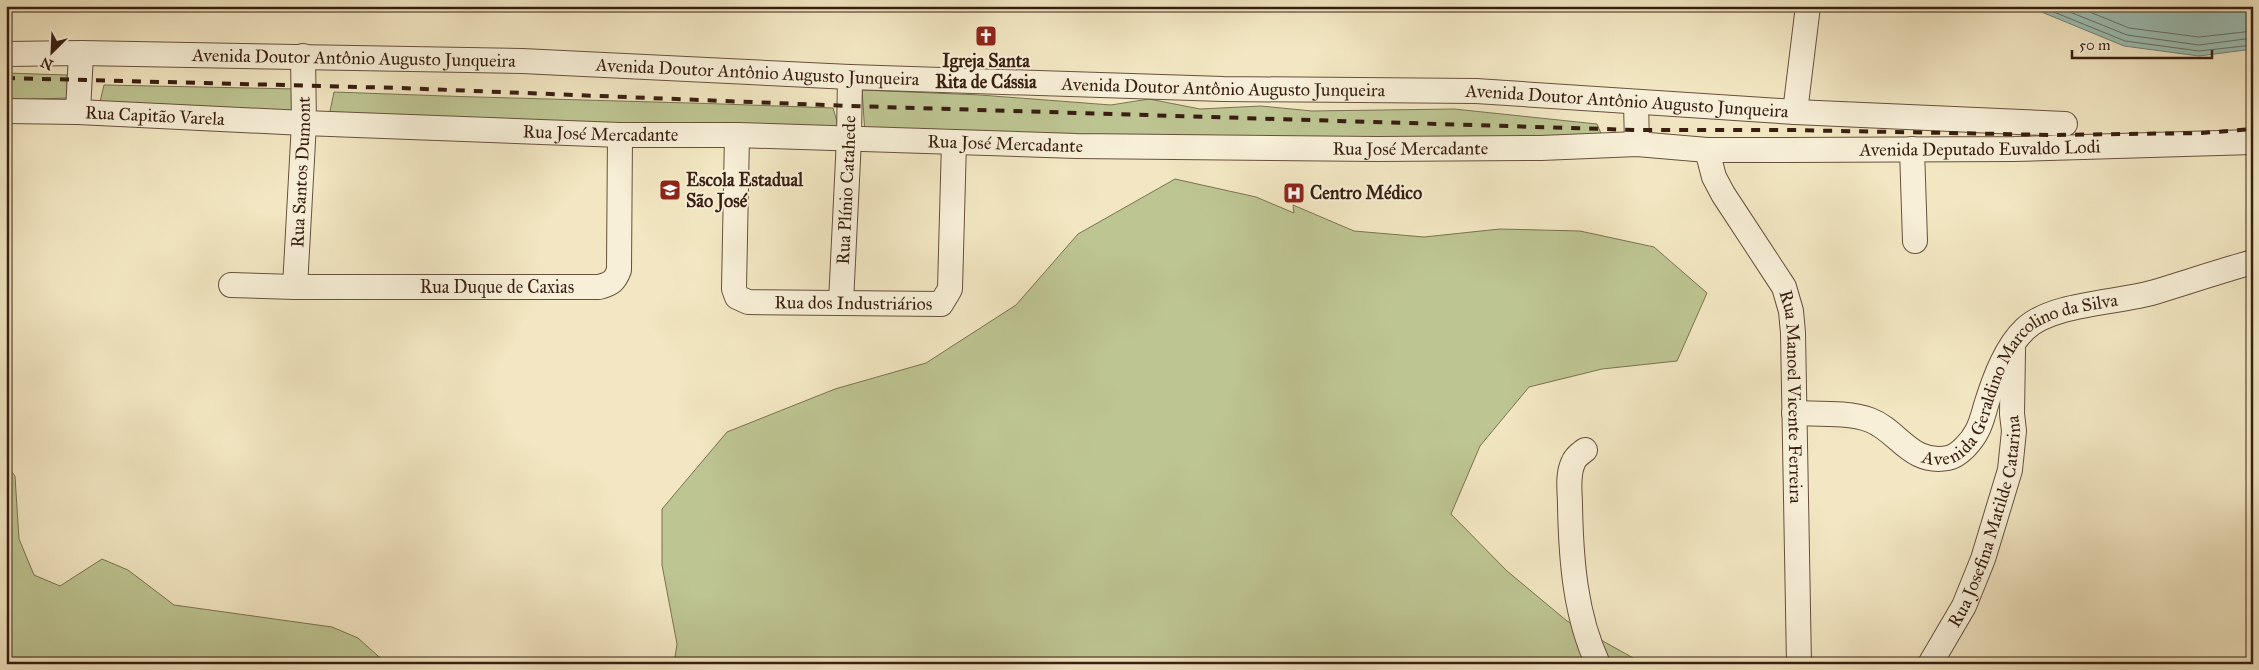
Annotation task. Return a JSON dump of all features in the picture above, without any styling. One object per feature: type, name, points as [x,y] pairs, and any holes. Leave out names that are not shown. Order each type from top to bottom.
[{"type":"street","points":[[1795,112],[1808,6]]},
{"type":"street","points":[[78,112],[82,52]]},
{"type":"street","name":"Avenida Doutor Antônio Augusto Junqueira","points":[[6,54],[82,52],[522,61],[850,77],[1223,90],[1476,91],[1795,112],[2064,124]]},
{"type":"street","name":"Rua Santos Dumont","points":[[295,287],[304,123],[304,56]]},
{"type":"street","name":"Rua Plínio Catahede","points":[[841,302],[850,77]]},
{"type":"street","points":[[1636,103],[1637,144]]},
{"type":"street","name":"Rua Capitão Varela","points":[[6,111],[78,112],[304,123]]},
{"type":"street","name":"Rua José Mercadante","points":[[304,123],[620,134],[737,135],[1076,146],[1377,149],[1541,148],[1637,144],[1708,150]]},
{"type":"street","name":"Rua Duque de Caxias","points":[[231,285],[599,288],[609,285],[616,279],[619,270],[620,134]]},
{"type":"street","name":"Rua dos Industriários","points":[[737,135],[734,290],[737,297],[748,302],[841,302],[937,306],[944,302],[950,289],[954,142]]},
{"type":"street","name":"Avenida Deputado Euvaldo Lodi","points":[[1708,150],[2126,146],[2253,142]]},
{"type":"street","points":[[1912,149],[1916,241]]},
{"type":"street","name":"Rua Manoel Vicente Ferreira","points":[[1708,150],[1714,177],[1723,194],[1784,287],[1791,311],[1794,332],[1799,664]]},
{"type":"street","name":"Avenida Geraldino Marcolino da Silva","points":[[1794,413],[1869,419],[1887,430],[1899,442],[1921,457],[1937,460],[1951,458],[1965,447],[1977,430],[1987,400],[2014,341],[2038,319],[2058,312],[2154,293],[2253,262]]},
{"type":"street","name":"Rua Josefina Matilde Catarina","points":[[1930,664],[1964,606],[1983,559],[2010,470],[2014,431],[2012,414],[2014,341]]},
{"type":"street","points":[[1586,450],[1577,456],[1572,464],[1570,481],[1571,532],[1575,588],[1598,664]]},
{"type":"green space","points":[[6,73],[67,75],[67,98],[6,100]]},
{"type":"green space","points":[[104,85],[297,89],[300,118],[99,106]]},
{"type":"green space","points":[[862,90],[980,95],[1111,105],[1149,99],[1200,109],[1261,106],[1312,111],[1454,109],[1597,124],[1606,145],[865,134]]},
{"type":"green space","points":[[334,92],[833,108],[841,135],[329,116]]},
{"type":"green space","points":[[1175,179],[1256,197],[1294,213],[1293,205],[1354,231],[1424,237],[1500,229],[1580,231],[1654,247],[1707,293],[1677,361],[1602,369],[1529,387],[1480,446],[1451,514],[1507,571],[1567,621],[1644,664],[674,664],[677,644],[662,565],[662,509],[727,432],[835,389],[926,363],[1016,305],[1078,234]]},
{"type":"green space","points":[[6,464],[15,476],[19,539],[34,575],[60,586],[102,559],[128,570],[174,605],[332,627],[358,638],[387,664],[6,664]]},
{"type":"water","points":[[2027,6],[2253,6],[2253,49],[2199,56],[2124,46]]},
{"type":"railway","points":[[6,78],[400,88],[850,106],[1636,130],[1790,130],[2054,135],[2202,133],[2253,129]]},
{"type":"place","name":"Igreja Santa Rita de Cássia","points":[[986,36]]},
{"type":"place","name":"Escola Estadual São José","points":[[670,190]]},
{"type":"place","name":"Centro Médico","points":[[1294,193]]}]
